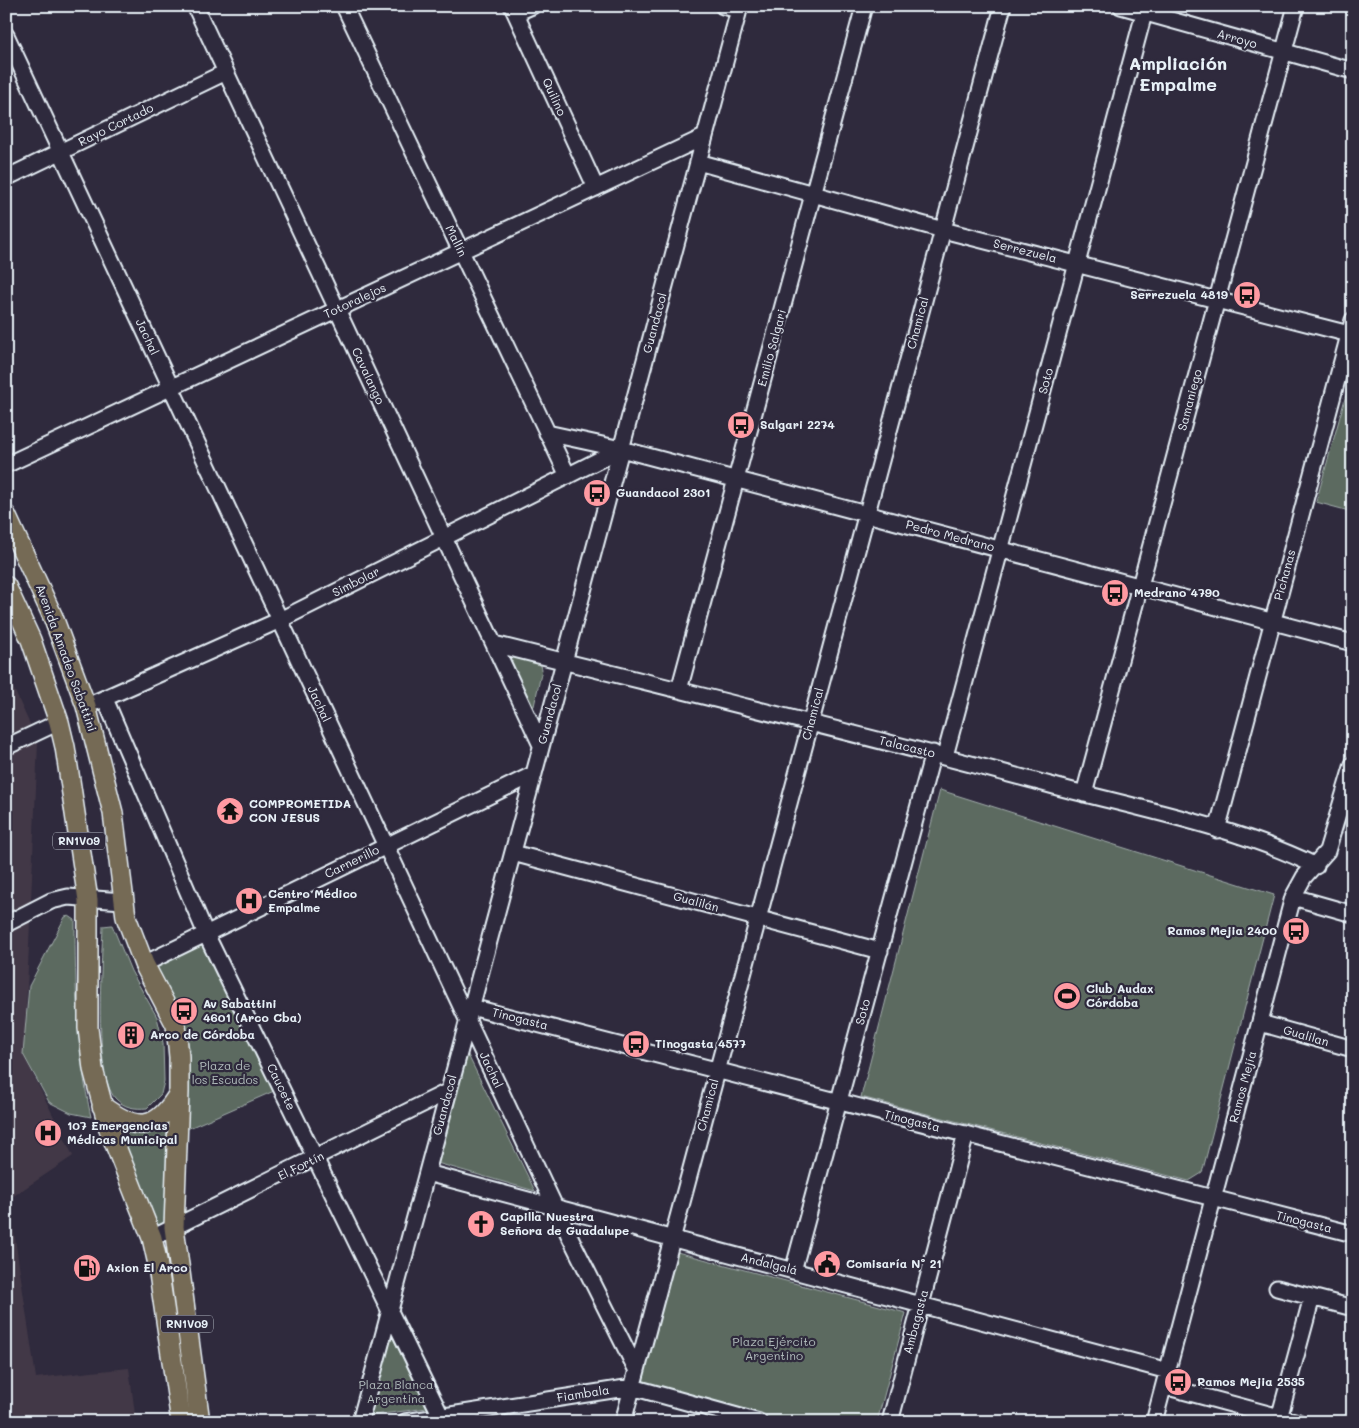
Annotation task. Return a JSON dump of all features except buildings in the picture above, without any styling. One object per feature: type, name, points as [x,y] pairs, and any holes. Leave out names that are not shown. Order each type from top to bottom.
[{"type":"main road","name":"Avenida Amadeo Sabattini","points":[[6,515],[53,616],[86,706],[113,813],[126,916],[144,964],[176,1025],[179,1057],[179,1092],[174,1227],[200,1422]]},
{"type":"main road","name":"RN1V09","points":[[6,586],[31,640],[59,722],[69,770],[88,900],[88,1028],[93,1068],[102,1106],[152,1238],[157,1260],[181,1422]]},
{"type":"main road","points":[[102,1106],[121,1120],[136,1124],[152,1122],[161,1118],[169,1110],[179,1092]]},
{"type":"street","name":"Cavalango","points":[[196,6],[541,745]]},
{"type":"street","name":"Mallín","points":[[344,6],[568,476]]},
{"type":"street","points":[[514,10],[532,6]]},
{"type":"street","points":[[723,6],[740,8]]},
{"type":"street","name":"Emilio Salgari","points":[[679,690],[864,6]]},
{"type":"street","name":"Chamical","points":[[623,1422],[1003,6]]},
{"type":"street","name":"Arroyo","points":[[1121,6],[1145,10],[1353,71]]},
{"type":"street","name":"Samaniego","points":[[1084,794],[1296,6]]},
{"type":"street","name":"Guandacol","points":[[360,1422],[740,8]]},
{"type":"street","name":"Quilino","points":[[514,10],[596,188]]},
{"type":"street","name":"Soto","points":[[793,1271],[880,951],[1001,550],[1145,10]]},
{"type":"street","name":"Jachal","points":[[6,35],[385,846],[470,1014],[555,1207],[636,1370]]},
{"type":"street","name":"Rayo Cortado","points":[[6,178],[226,72]]},
{"type":"street","name":"Totoralejos","points":[[6,465],[704,137]]},
{"type":"street","name":"Serrezuela","points":[[698,162],[943,230],[1217,299],[1352,330]]},
{"type":"street","name":"Pichanas","points":[[1217,830],[1352,330]]},
{"type":"street","name":"Pedro Medrano","points":[[547,433],[621,449],[1353,643]]},
{"type":"street","name":"Simbolar","points":[[86,706],[280,620],[621,449]]},
{"type":"street","name":"Talacasto","points":[[494,644],[939,755],[1084,794],[1278,848],[1316,866]]},
{"type":"street","name":"Caucete","points":[[105,699],[206,934],[441,1416]]},
{"type":"street","points":[[6,747],[59,722]]},
{"type":"street","name":"Ramos Mejía","points":[[1154,1422],[1292,897],[1304,877],[1316,866],[1327,851],[1353,764]]},
{"type":"street","name":"Carnerillo","points":[[144,964],[534,774]]},
{"type":"street","name":"Gualilán","points":[[513,853],[880,951]]},
{"type":"street","points":[[6,924],[51,901],[68,897],[88,900],[123,900]]},
{"type":"street","points":[[1292,897],[1353,914]]},
{"type":"street","name":"Tinogasta","points":[[470,1014],[839,1102],[1353,1234]]},
{"type":"street","name":"Gualilan","points":[[1260,1023],[1353,1049]]},
{"type":"street","name":"El Fortín","points":[[152,1238],[316,1159],[449,1091]]},
{"type":"street","name":"Ambagasta","points":[[890,1422],[966,1134]]},
{"type":"street","name":"Andalgalá","points":[[427,1173],[1168,1370]]},
{"type":"street","points":[[1278,1288],[1353,1308]]},
{"type":"street","points":[[1279,1419],[1312,1297]]},
{"type":"street","points":[[1164,1386],[1279,1419],[1298,1422]]},
{"type":"street","name":"Fiambala","points":[[405,1422],[632,1387],[759,1422]]},
{"type":"shaded area","points":[[6,672],[38,742],[24,1056],[73,1156],[9,1199],[36,1378],[129,1368],[136,1422],[6,1422]]},
{"type":"green space","points":[[1353,370],[1353,512],[1316,502]]},
{"type":"green space","points":[[514,656],[540,662],[542,669],[534,706],[530,709],[507,660]]},
{"type":"green space","name":"Club Audax Córdoba","points":[[940,790],[1274,895],[1202,1173],[1189,1181],[861,1097]]},
{"type":"green space","points":[[69,916],[75,920],[80,1044],[91,1117],[71,1113],[49,1102],[23,1054],[29,986],[65,917]]},
{"type":"green space","points":[[112,925],[131,971],[157,1017],[163,1043],[164,1081],[161,1094],[147,1108],[130,1107],[122,1104],[115,1098],[108,1085],[104,1066],[100,1016],[103,926]]},
{"type":"green space","name":"Plaza de los Escudos","points":[[202,944],[274,1091],[187,1129],[190,1050],[177,1009],[155,968]]},
{"type":"green space","points":[[466,1051],[535,1191],[437,1163]]},
{"type":"green space","points":[[167,1125],[165,1226],[152,1233],[145,1201],[121,1133],[155,1130]]},
{"type":"green space","name":"Plaza Ejército Argentino","points":[[677,1252],[906,1313],[877,1422],[780,1422],[641,1385]]},
{"type":"green space","name":"Plaza Blanca Argentina","points":[[391,1334],[427,1408],[367,1416]]},
{"type":"place","name":"Serrezuela 4819","points":[[1247,295]]},
{"type":"place","name":"Salgari 2274","points":[[741,425]]},
{"type":"place","name":"Guandacol 2301","points":[[597,493]]},
{"type":"place","name":"Medrano 4790","points":[[1115,593]]},
{"type":"place","name":"COMPROMETIDA CON JESUS","points":[[230,811]]},
{"type":"place","name":"Centro Médico Empalme","points":[[249,901]]},
{"type":"place","name":"Ramos Mejia 2400","points":[[1296,931]]},
{"type":"place","name":"Club Audax Córdoba","points":[[1067,996]]},
{"type":"place","name":"Av Sabattini 4601 (Arco Cba)","points":[[184,1011]]},
{"type":"place","name":"Arco de Córdoba","points":[[131,1035]]},
{"type":"place","name":"Tinogasta 4577","points":[[636,1044]]},
{"type":"place","name":"107 Emergencias Médicas Municipal","points":[[48,1133]]},
{"type":"place","name":"Capilla Nuestra Señora de Guadalupe","points":[[481,1224]]},
{"type":"place","name":"Comisaría N° 21","points":[[827,1264]]},
{"type":"place","name":"Axion El Arco","points":[[87,1268]]},
{"type":"place","name":"Ramos Mejia 2535","points":[[1178,1382]]},
{"type":"district","name":"Ampliación Empalme","points":[[1178,74]]}]
